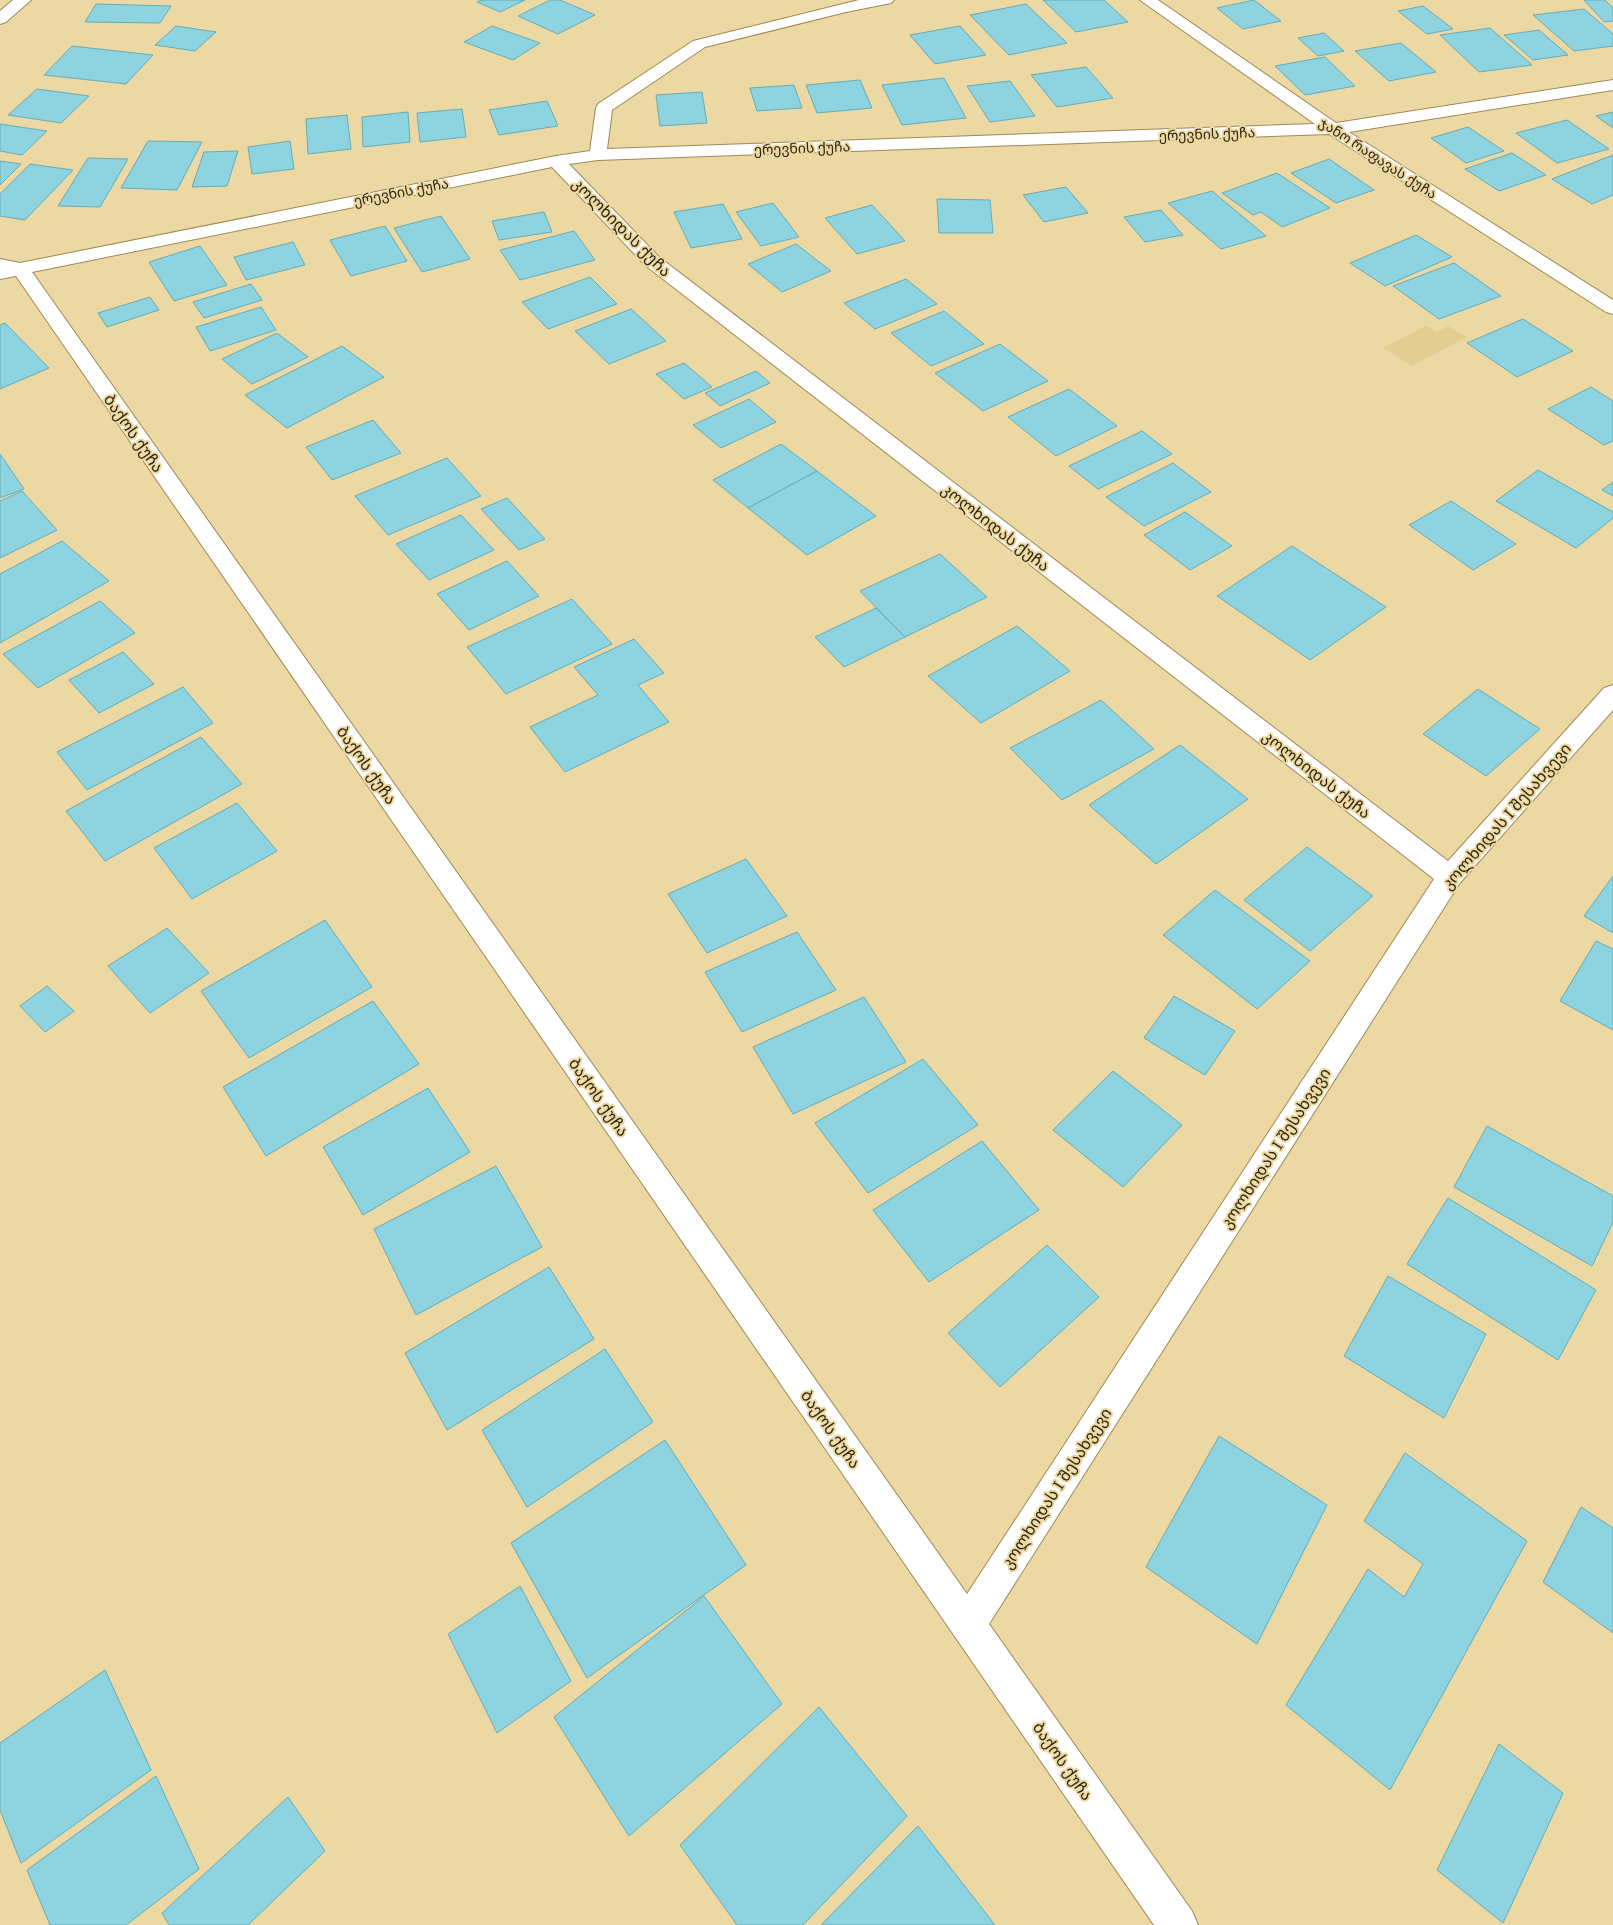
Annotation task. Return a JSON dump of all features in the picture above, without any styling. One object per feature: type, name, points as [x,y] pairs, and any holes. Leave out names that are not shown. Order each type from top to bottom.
[{"type":"street","points":[[0,19],[23,0]]},
{"type":"street","points":[[598,155],[604,108],[700,44],[886,0]]},
{"type":"street","name":"ჯანო რაფავას ქუჩა","points":[[1148,0],[1333,129],[1613,308]]},
{"type":"street","name":"ერევნის ქუჩა","points":[[7,269],[556,161],[598,155],[1333,129],[1613,85]]},
{"type":"street","name":"კოლხიდას ქუჩა","points":[[556,161],[652,261],[1450,877]]},
{"type":"street","name":"ბაქოს ქუჩა","points":[[7,269],[968,1625],[1178,1925]]},
{"type":"street","name":"კოლხიდას I შესახვევი","points":[[968,1625],[1450,877],[1613,694]]},
{"type":"shaded area","points":[[1426,326],[1437,332],[1448,326],[1467,337],[1412,366],[1383,348]]},
{"type":"building","points":[[481,0],[525,0],[500,12],[477,2]]},
{"type":"building","points":[[550,0],[560,0],[595,15],[558,34],[518,16]]},
{"type":"building","points":[[1043,0],[1104,0],[1128,22],[1076,32]]},
{"type":"building","points":[[1254,0],[1281,21],[1243,29],[1217,8]]},
{"type":"building","points":[[1584,0],[1605,0],[1613,8],[1613,21],[1604,22]]},
{"type":"building","points":[[96,4],[171,6],[160,23],[85,22]]},
{"type":"building","points":[[1026,4],[1067,43],[1009,55],[970,15]]},
{"type":"building","points":[[1423,6],[1453,29],[1427,34],[1398,11]]},
{"type":"building","points":[[1584,9],[1613,34],[1613,46],[1574,51],[1533,15]]},
{"type":"building","points":[[176,26],[216,32],[195,51],[155,45]]},
{"type":"building","points":[[492,26],[540,43],[513,60],[464,42]]},
{"type":"building","points":[[960,26],[986,55],[935,64],[910,35]]},
{"type":"building","points":[[1490,28],[1532,65],[1479,72],[1440,35]]},
{"type":"building","points":[[1539,30],[1568,55],[1533,60],[1504,35]]},
{"type":"building","points":[[1324,33],[1344,51],[1318,56],[1298,38]]},
{"type":"building","points":[[1401,43],[1436,72],[1389,81],[1355,51]]},
{"type":"building","points":[[72,46],[153,55],[126,84],[44,75]]},
{"type":"building","points":[[1325,57],[1355,86],[1305,95],[1275,66]]},
{"type":"building","points":[[1086,67],[1113,98],[1057,107],[1031,75]]},
{"type":"building","points":[[944,78],[966,118],[902,125],[882,85]]},
{"type":"building","points":[[860,80],[872,108],[817,113],[806,85]]},
{"type":"building","points":[[1010,81],[1035,116],[990,122],[967,86]]},
{"type":"building","points":[[794,85],[802,108],[757,111],[750,88]]},
{"type":"building","points":[[37,89],[89,96],[61,123],[8,115]]},
{"type":"building","points":[[702,92],[707,123],[660,126],[656,95]]},
{"type":"building","points":[[547,101],[558,126],[499,135],[489,110]]},
{"type":"building","points":[[462,109],[466,137],[420,142],[417,113]]},
{"type":"building","points":[[408,112],[410,142],[363,147],[362,117]]},
{"type":"building","points":[[1613,112],[1613,128],[1596,116]]},
{"type":"building","points":[[347,115],[351,149],[308,154],[306,119]]},
{"type":"building","points":[[1567,120],[1609,149],[1557,163],[1516,133]]},
{"type":"building","points":[[0,124],[47,131],[22,155],[0,151]]},
{"type":"building","points":[[1468,127],[1504,151],[1466,163],[1431,138]]},
{"type":"building","points":[[148,141],[202,142],[177,190],[121,188]]},
{"type":"building","points":[[290,141],[294,169],[252,174],[248,147]]},
{"type":"building","points":[[238,151],[227,186],[192,187],[204,152]]},
{"type":"building","points":[[1512,153],[1546,175],[1499,191],[1465,169]]},
{"type":"building","points":[[1613,155],[1613,195],[1592,204],[1552,179]]},
{"type":"building","points":[[88,158],[128,159],[100,207],[58,206]]},
{"type":"building","points":[[1329,159],[1374,190],[1336,203],[1291,173]]},
{"type":"building","points":[[0,161],[21,164],[0,185]]},
{"type":"building","points":[[30,164],[73,170],[25,220],[0,216],[0,194]]},
{"type":"building","points":[[1277,173],[1330,208],[1282,227],[1261,212],[1253,215],[1222,193]]},
{"type":"building","points":[[1066,187],[1088,213],[1044,222],[1023,195]]},
{"type":"building","points":[[1212,191],[1266,236],[1221,249],[1168,203]]},
{"type":"building","points":[[937,199],[990,200],[993,233],[939,233]]},
{"type":"building","points":[[773,203],[799,237],[761,246],[736,212]]},
{"type":"building","points":[[723,204],[742,239],[691,248],[674,212]]},
{"type":"building","points":[[872,205],[905,241],[857,254],[825,218]]},
{"type":"building","points":[[1161,210],[1183,235],[1145,242],[1124,217]]},
{"type":"building","points":[[544,212],[552,232],[499,240],[492,221]]},
{"type":"building","points":[[441,216],[470,259],[422,272],[394,228]]},
{"type":"building","points":[[385,226],[407,261],[351,276],[330,240]]},
{"type":"building","points":[[574,231],[595,260],[520,280],[500,250]]},
{"type":"building","points":[[1416,235],[1452,257],[1385,286],[1350,263]]},
{"type":"building","points":[[293,242],[305,265],[246,280],[234,257]]},
{"type":"building","points":[[796,244],[831,271],[782,292],[748,264]]},
{"type":"building","points":[[200,246],[227,285],[174,301],[149,262]]},
{"type":"building","points":[[1454,263],[1501,296],[1439,319],[1393,286]]},
{"type":"building","points":[[590,277],[617,304],[548,329],[522,302]]},
{"type":"building","points":[[906,279],[937,304],[875,329],[844,303]]},
{"type":"building","points":[[251,284],[262,300],[204,318],[193,302]]},
{"type":"building","points":[[150,297],[159,310],[107,327],[98,313]]},
{"type":"building","points":[[261,307],[276,330],[210,351],[196,327]]},
{"type":"building","points":[[631,309],[666,341],[609,364],[575,331]]},
{"type":"building","points":[[944,311],[984,344],[931,366],[891,333]]},
{"type":"building","points":[[1523,319],[1573,351],[1517,377],[1467,343]]},
{"type":"building","points":[[5,323],[49,368],[0,389],[0,325]]},
{"type":"building","points":[[277,333],[308,357],[252,384],[222,359]]},
{"type":"building","points":[[1000,344],[1048,381],[983,411],[935,373]]},
{"type":"building","points":[[342,346],[384,377],[287,428],[245,395]]},
{"type":"building","points":[[684,363],[712,387],[684,399],[656,374]]},
{"type":"building","points":[[756,371],[770,383],[720,406],[705,393]]},
{"type":"building","points":[[1591,387],[1613,401],[1613,441],[1604,445],[1548,409]]},
{"type":"building","points":[[1069,389],[1117,426],[1056,456],[1008,417]]},
{"type":"building","points":[[749,399],[776,422],[721,448],[693,425]]},
{"type":"building","points":[[373,420],[401,453],[332,480],[306,447]]},
{"type":"building","points":[[1142,431],[1172,454],[1098,489],[1069,466]]},
{"type":"building","points":[[781,444],[817,471],[748,508],[713,480]]},
{"type":"building","points":[[0,454],[24,489],[0,498]]},
{"type":"building","points":[[447,458],[481,496],[388,535],[355,496]]},
{"type":"building","points":[[1173,463],[1211,492],[1144,526],[1106,497]]},
{"type":"building","points":[[1538,470],[1613,512],[1613,518],[1576,548],[1496,501]]},
{"type":"building","points":[[817,471],[876,516],[807,555],[748,508]]},
{"type":"building","points":[[1613,482],[1613,496],[1602,490]]},
{"type":"building","points":[[22,491],[57,530],[0,558],[0,501]]},
{"type":"building","points":[[507,498],[545,539],[519,550],[481,509]]},
{"type":"building","points":[[1451,501],[1516,544],[1473,570],[1409,525]]},
{"type":"building","points":[[1185,512],[1232,546],[1190,570],[1144,535]]},
{"type":"building","points":[[461,515],[494,550],[429,580],[396,544]]},
{"type":"building","points":[[62,541],[109,581],[0,643],[0,574]]},
{"type":"building","points":[[1292,546],[1386,607],[1310,660],[1217,596]]},
{"type":"building","points":[[940,554],[987,597],[905,637],[860,591]]},
{"type":"building","points":[[507,561],[539,596],[469,630],[437,594]]},
{"type":"building","points":[[572,599],[612,644],[506,694],[467,647]]},
{"type":"building","points":[[100,601],[135,633],[38,688],[3,654]]},
{"type":"building","points":[[876,608],[905,637],[844,667],[815,637]]},
{"type":"building","points":[[1017,626],[1070,671],[981,723],[928,676]]},
{"type":"building","points":[[634,639],[664,673],[638,685],[669,722],[565,772],[530,727],[598,695],[574,667]]},
{"type":"building","points":[[123,652],[154,684],[99,713],[69,680]]},
{"type":"building","points":[[183,687],[213,723],[87,790],[57,752]]},
{"type":"building","points":[[1478,689],[1540,729],[1486,776],[1423,734]]},
{"type":"building","points":[[1101,700],[1154,749],[1062,800],[1010,748]]},
{"type":"building","points":[[201,737],[242,784],[105,861],[66,811]]},
{"type":"building","points":[[1180,745],[1248,799],[1156,864],[1089,805]]},
{"type":"building","points":[[237,803],[277,851],[192,899],[154,848]]},
{"type":"building","points":[[1307,847],[1373,896],[1310,951],[1244,900]]},
{"type":"building","points":[[746,859],[787,916],[707,953],[668,894]]},
{"type":"building","points":[[1613,876],[1613,933],[1584,916]]},
{"type":"building","points":[[1215,890],[1310,961],[1257,1009],[1163,935]]},
{"type":"building","points":[[325,920],[372,987],[249,1058],[201,991]]},
{"type":"building","points":[[167,928],[209,973],[150,1013],[108,966]]},
{"type":"building","points":[[797,932],[836,990],[742,1032],[705,972]]},
{"type":"building","points":[[1596,941],[1613,949],[1613,1030],[1560,1001]]},
{"type":"building","points":[[47,986],[74,1011],[45,1032],[20,1006]]},
{"type":"building","points":[[1174,996],[1235,1031],[1205,1075],[1144,1038]]},
{"type":"building","points":[[864,997],[906,1062],[793,1114],[753,1047]]},
{"type":"building","points":[[373,1001],[419,1064],[266,1156],[223,1087]]},
{"type":"building","points":[[923,1059],[978,1125],[868,1193],[815,1123]]},
{"type":"building","points":[[1113,1071],[1182,1125],[1123,1187],[1053,1130]]},
{"type":"building","points":[[428,1088],[470,1152],[363,1215],[323,1147]]},
{"type":"building","points":[[1487,1126],[1613,1196],[1613,1222],[1592,1266],[1454,1187]]},
{"type":"building","points":[[982,1141],[1039,1210],[929,1282],[873,1210]]},
{"type":"building","points":[[496,1166],[542,1247],[416,1315],[374,1229]]},
{"type":"building","points":[[1448,1198],[1596,1290],[1558,1360],[1407,1264]]},
{"type":"building","points":[[1047,1245],[1099,1297],[1000,1387],[948,1333]]},
{"type":"building","points":[[549,1267],[594,1339],[447,1430],[405,1353]]},
{"type":"building","points":[[1388,1276],[1486,1334],[1444,1418],[1344,1356]]},
{"type":"building","points":[[605,1349],[653,1422],[527,1507],[482,1430]]},
{"type":"building","points":[[1219,1436],[1327,1505],[1257,1644],[1146,1567]]},
{"type":"building","points":[[665,1440],[746,1565],[587,1678],[511,1543]]},
{"type":"building","points":[[1405,1453],[1527,1541],[1390,1790],[1286,1705],[1368,1569],[1404,1597],[1423,1564],[1364,1521]]},
{"type":"building","points":[[1581,1507],[1613,1528],[1613,1633],[1543,1582]]},
{"type":"building","points":[[520,1586],[571,1681],[497,1733],[448,1634]]},
{"type":"building","points":[[704,1596],[782,1704],[629,1836],[554,1717]]},
{"type":"building","points":[[105,1670],[151,1770],[21,1863],[0,1810],[0,1743]]},
{"type":"building","points":[[819,1707],[907,1816],[803,1925],[737,1925],[680,1845]]},
{"type":"building","points":[[1499,1744],[1563,1793],[1503,1923],[1437,1870]]},
{"type":"building","points":[[156,1776],[199,1869],[126,1925],[50,1925],[27,1870]]},
{"type":"building","points":[[288,1797],[325,1851],[248,1925],[169,1925],[162,1913]]},
{"type":"building","points":[[918,1826],[995,1925],[821,1925]]}]
